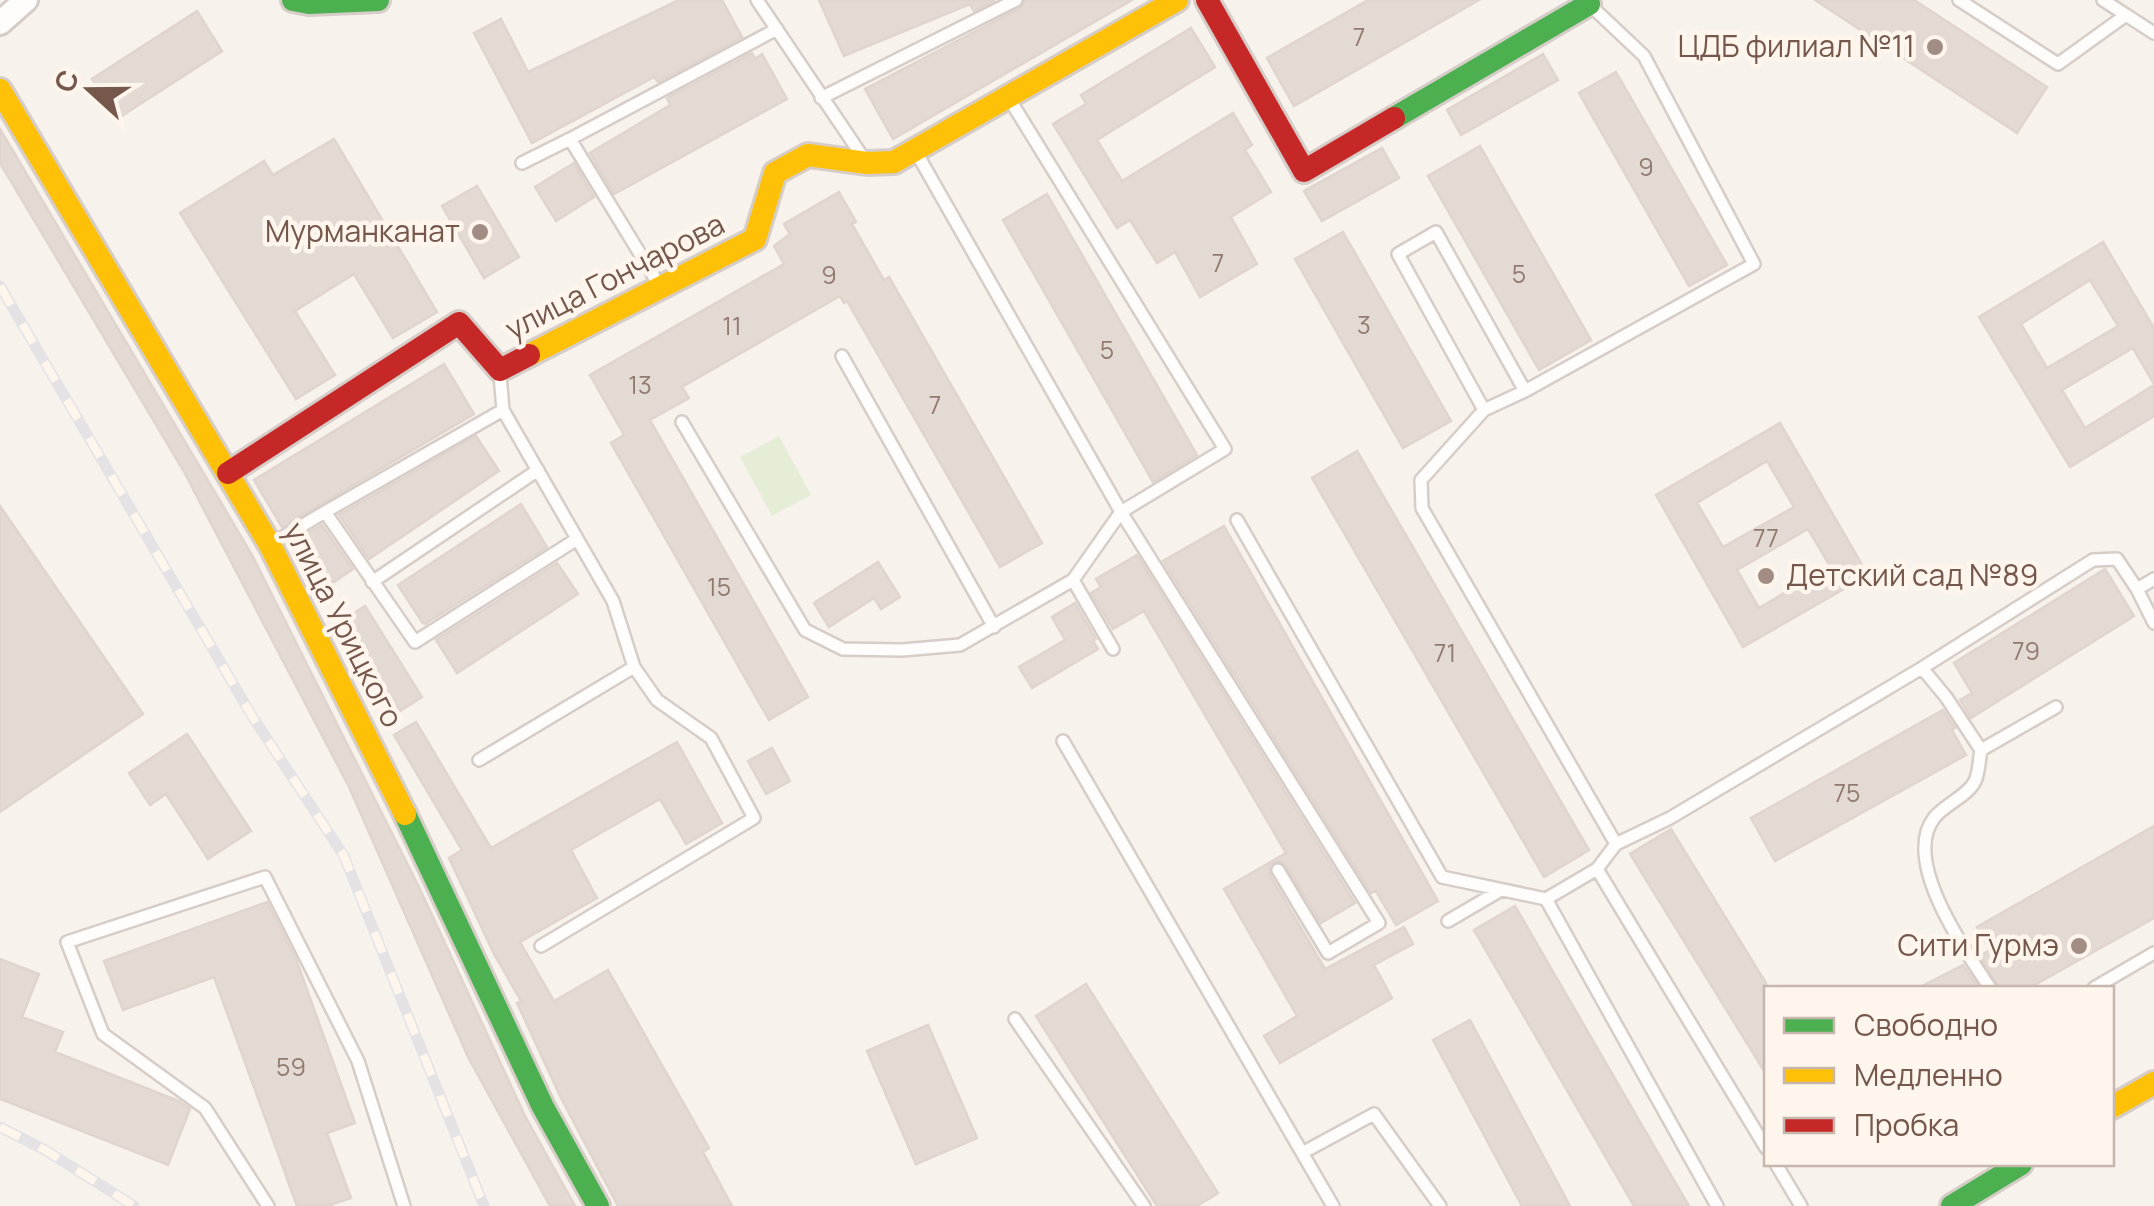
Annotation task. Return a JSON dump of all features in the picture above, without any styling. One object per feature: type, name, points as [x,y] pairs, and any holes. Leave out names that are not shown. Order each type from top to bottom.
[{"type":"street","points":[[0,23],[26,0]]},
{"type":"street","points":[[301,1],[378,0]]},
{"type":"street","name":"улица Гончарова","points":[[228,474],[459,324],[500,370],[755,239],[774,173],[808,155],[867,163],[894,162],[1177,0]]},
{"type":"street","points":[[1207,0],[1304,171],[1588,2]]},
{"type":"street","name":"улица Урицкого","points":[[0,90],[270,544],[437,878],[544,1107],[598,1206]]},
{"type":"street","points":[[2114,1107],[2154,1083]]},
{"type":"street","points":[[1961,1204],[2018,1166]]},
{"type":"lane","points":[[757,0],[867,163]]},
{"type":"lane","points":[[821,98],[1016,0]]},
{"type":"lane","points":[[1959,0],[2058,64],[2126,15]]},
{"type":"lane","points":[[2103,0],[2154,33]]},
{"type":"lane","points":[[1588,2],[1644,56],[1754,264],[1525,392],[1484,410],[1421,480],[1422,508],[1616,844]]},
{"type":"lane","points":[[522,163],[776,29]]},
{"type":"lane","points":[[682,422],[806,630],[843,649],[902,650],[960,645],[1073,580],[1121,512],[1225,449],[1008,97]]},
{"type":"lane","points":[[570,139],[661,289]]},
{"type":"lane","points":[[915,150],[1121,512],[1379,923],[1328,953],[1278,870]]},
{"type":"lane","points":[[1484,410],[1398,254],[1436,232],[1525,392]]},
{"type":"lane","points":[[842,356],[994,626]]},
{"type":"lane","points":[[500,370],[502,410],[613,600],[634,667],[657,700],[710,738],[754,818],[541,946]]},
{"type":"lane","points":[[270,544],[502,410]]},
{"type":"lane","points":[[372,582],[538,470]]},
{"type":"lane","points":[[326,512],[415,642],[577,540]]},
{"type":"lane","points":[[1237,520],[1442,877],[1546,900],[1596,869],[1616,844],[1670,818],[1922,668],[2092,560],[2117,559],[2154,623]]},
{"type":"lane","points":[[2137,588],[2154,579]]},
{"type":"lane","points":[[1073,580],[1113,649]]},
{"type":"lane","points":[[479,760],[634,667]]},
{"type":"lane","points":[[1922,668],[1981,750],[1975,783],[1932,819],[1926,847],[1928,874],[1955,936],[1989,986]]},
{"type":"lane","points":[[1981,750],[2056,707]]},
{"type":"lane","points":[[1063,741],[1332,1206]]},
{"type":"lane","points":[[1596,869],[1764,1145]]},
{"type":"lane","points":[[268,1206],[205,1108],[103,1034],[67,942],[265,877],[358,1061],[404,1206]]},
{"type":"lane","points":[[1448,921],[1501,890]]},
{"type":"lane","points":[[1546,900],[1717,1206]]},
{"type":"lane","points":[[2098,986],[2154,954]]},
{"type":"lane","points":[[1014,1019],[1144,1206]]},
{"type":"lane","points":[[1302,1153],[1374,1114],[1440,1206]]},
{"type":"lane","points":[[1777,1166],[1799,1202],[1784,1206]]},
{"type":"green space","points":[[779,436],[811,495],[772,516],[740,457]]},
{"type":"building","points":[[679,0],[722,0],[742,37],[658,82],[654,77],[532,143],[474,33],[501,19],[528,72]]},
{"type":"building","points":[[819,0],[995,0],[974,11],[970,4],[844,56]]},
{"type":"building","points":[[1025,0],[1132,0],[893,139],[865,89],[1020,8]]},
{"type":"building","points":[[1368,0],[1479,0],[1294,106],[1267,58]]},
{"type":"building","points":[[1815,0],[1914,0],[2047,87],[2017,133]]},
{"type":"building","points":[[197,11],[222,51],[117,119],[92,79]]},
{"type":"building","points":[[1191,28],[1215,67],[1097,140],[1122,181],[1233,113],[1252,145],[1245,150],[1271,192],[1231,217],[1257,264],[1200,297],[1175,252],[1157,263],[1130,220],[1117,228],[1053,124],[1086,104],[1081,95]]},
{"type":"building","points":[[752,53],[755,59],[762,54],[787,99],[614,194],[590,153],[670,105],[667,98]]},
{"type":"building","points":[[1543,54],[1558,80],[1461,135],[1447,110]]},
{"type":"building","points":[[1616,72],[1727,265],[1689,286],[1579,93]]},
{"type":"building","points":[[0,129],[252,555],[419,887],[525,1116],[575,1206],[550,1206],[468,1057],[349,787],[183,470],[0,163]]},
{"type":"building","points":[[334,139],[437,312],[393,338],[354,274],[295,311],[335,375],[296,399],[180,213],[264,161],[273,175]]},
{"type":"building","points":[[1480,146],[1591,340],[1539,370],[1428,176]]},
{"type":"building","points":[[1382,148],[1399,178],[1322,221],[1304,191]]},
{"type":"building","points":[[574,163],[594,197],[556,221],[535,187]]},
{"type":"building","name":"Мурманканат","points":[[477,186],[519,257],[484,278],[442,206]]},
{"type":"building","points":[[839,192],[884,280],[889,277],[1042,543],[1000,567],[847,301],[844,303],[840,296],[682,387],[689,398],[650,420],[808,697],[769,720],[611,443],[624,435],[590,375],[784,264],[774,246],[790,234],[784,224]]},
{"type":"building","points":[[1047,194],[1197,455],[1153,482],[1003,220]]},
{"type":"building","points":[[1343,232],[1451,421],[1403,448],[1295,259]]},
{"type":"building","points":[[2103,242],[2154,328],[2154,384],[2133,348],[2062,390],[2085,428],[2154,385],[2154,416],[2070,467],[1979,317]],"holes":[[[2090,280],[2118,326],[2047,368],[2021,324]]]},
{"type":"building","points":[[444,364],[474,414],[282,527],[254,480]]},
{"type":"building","points":[[1780,423],[1868,575],[1743,647],[1656,495]],"holes":[[[1767,461],[1794,507],[1723,547],[1697,503]],[[1808,529],[1830,566],[1759,608],[1737,570]]]},
{"type":"building","points":[[476,436],[499,471],[369,559],[339,515]]},
{"type":"building","points":[[1357,451],[1589,850],[1544,877],[1312,478]]},
{"type":"building","points":[[521,504],[547,547],[425,624],[422,622],[398,585]]},
{"type":"building","points":[[0,506],[143,714],[0,812]]},
{"type":"building","points":[[322,525],[353,569],[324,589],[294,541]]},
{"type":"building","points":[[1224,526],[1438,901],[1396,925],[1376,891],[1371,893],[1163,561]]},
{"type":"building","points":[[1137,555],[1355,903],[1321,923],[1285,864],[1277,861],[1269,866],[1270,875],[1325,969],[1404,927],[1413,944],[1374,965],[1392,998],[1280,1063],[1264,1036],[1297,1016],[1224,889],[1286,853],[1144,611],[1113,629],[1091,593],[1101,587],[1096,579]]},
{"type":"building","points":[[878,562],[900,597],[881,609],[874,598],[829,627],[814,603]]},
{"type":"building","points":[[557,563],[578,594],[457,673],[436,640]]},
{"type":"building","points":[[2105,569],[2134,616],[1971,718],[1960,700],[1972,693],[1954,663]]},
{"type":"building","points":[[1075,603],[1098,649],[1032,688],[1019,667],[1065,640],[1052,617]]},
{"type":"building","points":[[365,606],[422,697],[400,711],[343,620]]},
{"type":"building","points":[[1943,710],[1966,755],[1775,861],[1751,818]]},
{"type":"building","points":[[416,722],[491,848],[677,742],[722,823],[686,844],[660,799],[571,850],[597,898],[520,942],[554,1001],[608,970],[709,1148],[703,1152],[732,1206],[618,1206],[561,1098],[517,1003],[521,1001],[449,858],[462,850],[394,735]]},
{"type":"building","points":[[187,734],[251,831],[208,859],[166,794],[150,805],[129,773]]},
{"type":"building","points":[[772,748],[790,781],[766,794],[748,761]]},
{"type":"building","points":[[2154,826],[2154,918],[2033,986],[1998,986],[1980,956],[1990,950],[1977,927]]},
{"type":"building","points":[[1671,829],[1766,983],[1764,1071],[1630,854]]},
{"type":"building","points":[[267,902],[296,959],[355,1123],[327,1133],[351,1198],[327,1206],[297,1206],[214,977],[123,1010],[104,961]]},
{"type":"building","points":[[1515,906],[1689,1206],[1634,1206],[1474,930]]},
{"type":"building","points":[[0,959],[39,974],[22,1017],[63,1032],[55,1052],[179,1101],[190,1109],[168,1165],[0,1099]]},
{"type":"building","points":[[1963,965],[1978,986],[1922,986]]},
{"type":"building","points":[[1086,984],[1218,1193],[1197,1206],[1157,1206],[1036,1016]]},
{"type":"building","points":[[1470,1020],[1570,1206],[1522,1206],[1433,1040]]},
{"type":"building","points":[[928,1025],[977,1138],[916,1164],[867,1051]]},
{"type":"railway","points":[[0,286],[252,716],[344,856],[484,1206]]},
{"type":"railway","points":[[0,1127],[45,1150],[134,1206]]},
{"type":"traffic: fast","points":[[293,0],[378,0]]},
{"type":"traffic: fast","points":[[1394,118],[1589,4]]},
{"type":"traffic: fast","points":[[405,814],[543,1107],[598,1206]]},
{"type":"traffic: fast","points":[[1952,1206],[2018,1166]]},
{"type":"traffic: slow","points":[[529,355],[755,239],[775,173],[808,155],[867,163],[894,162],[1177,0]]},
{"type":"traffic: slow","points":[[0,90],[270,545],[405,814]]},
{"type":"traffic: slow","points":[[2114,1106],[2154,1083]]},
{"type":"traffic: jam","points":[[1207,0],[1304,171],[1394,118]]},
{"type":"traffic: jam","points":[[228,473],[459,323],[500,370],[529,355]]},
{"type":"place","name":"ЦДБ филиал №11","points":[[1935,47]]},
{"type":"place","name":"Мурманканат","points":[[480,232]]},
{"type":"place","name":"Детский сад №89","points":[[1766,576]]},
{"type":"place","name":"Сити Гурмэ","points":[[2079,946]]}]
